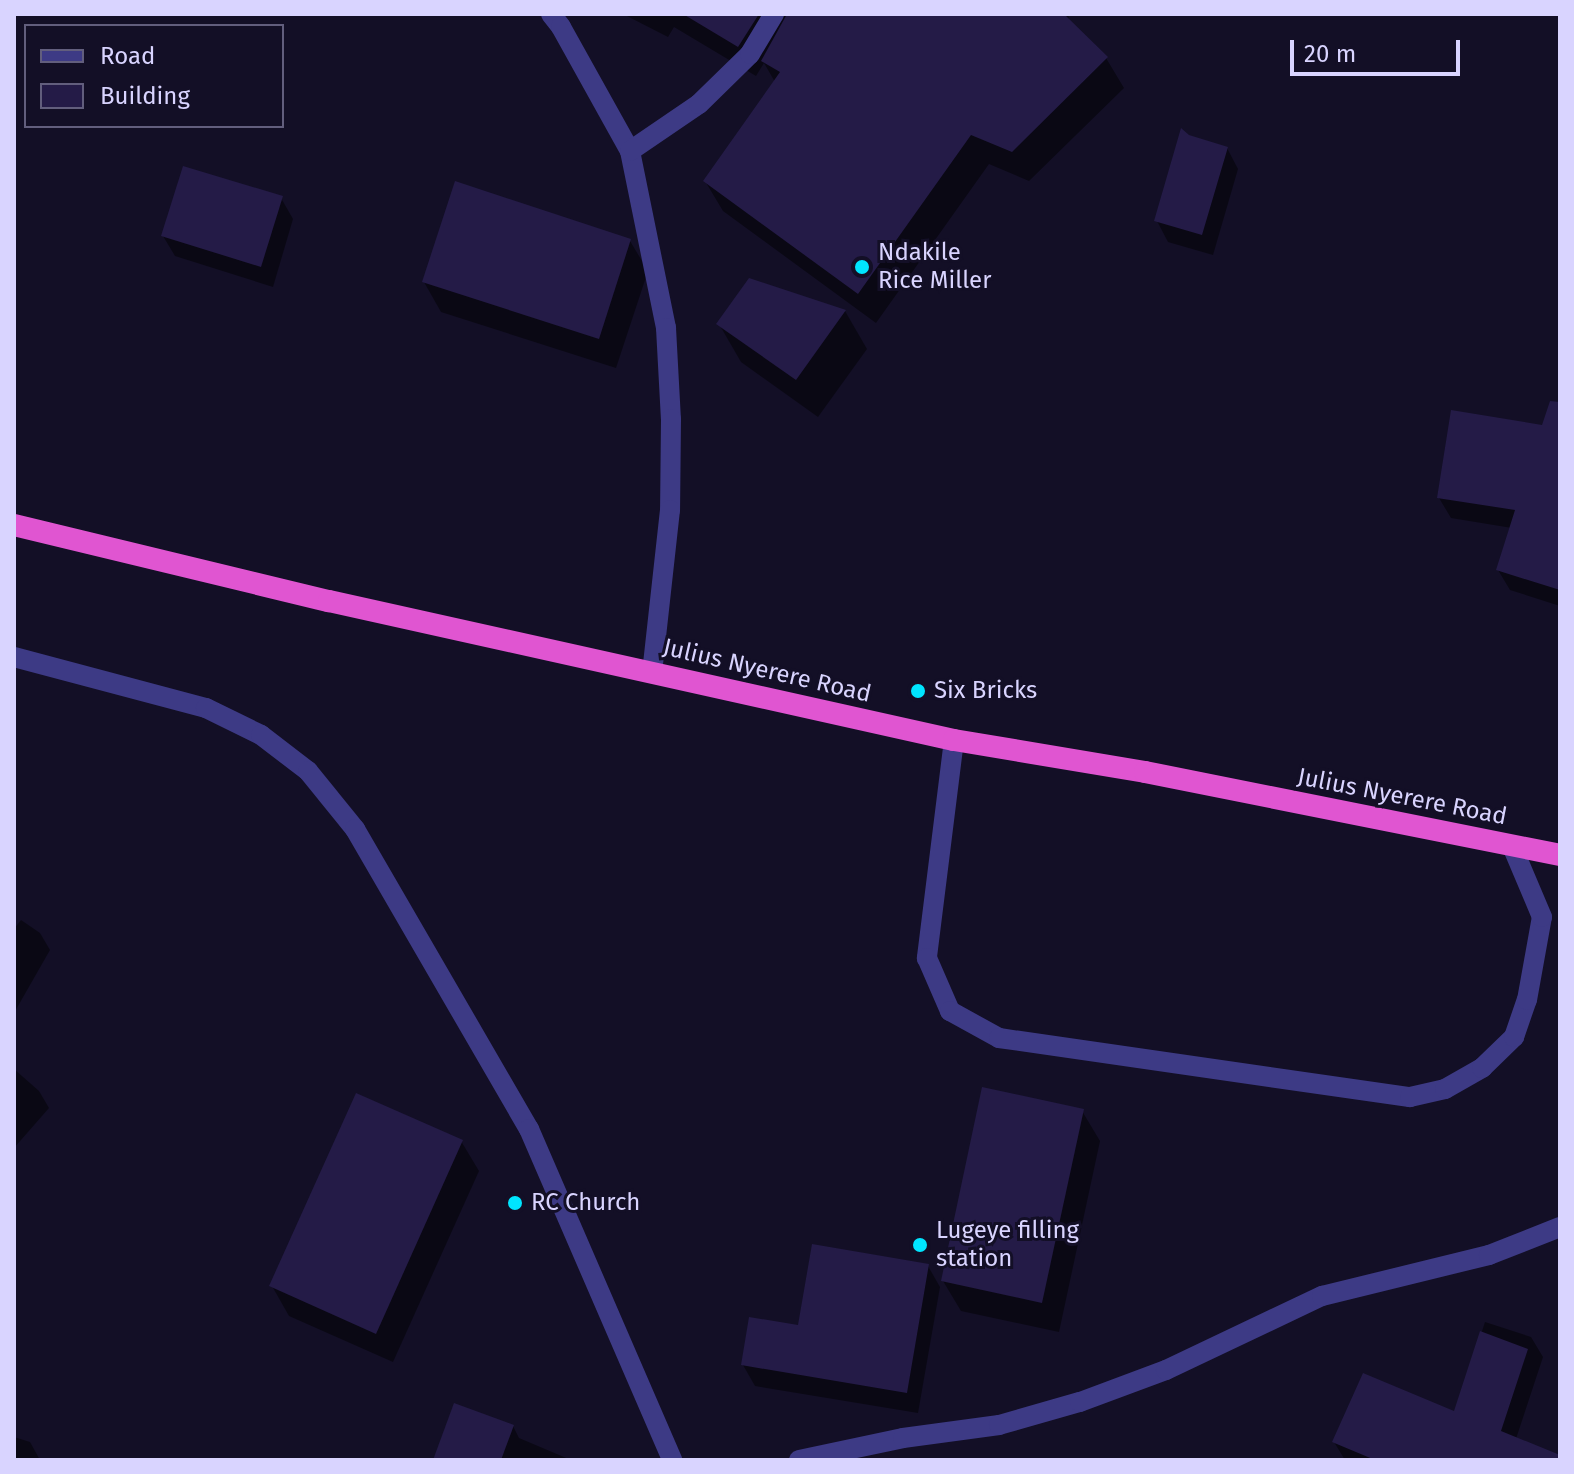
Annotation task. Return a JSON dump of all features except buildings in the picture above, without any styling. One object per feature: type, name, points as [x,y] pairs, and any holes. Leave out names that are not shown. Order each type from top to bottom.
[{"type":"highway","name":"Julius Nyerere Road","points":[[14,525],[329,601],[954,740],[1145,772],[1560,855]]},
{"type":"street","points":[[551,14],[630,151],[666,328],[671,419],[670,510],[652,672]]},
{"type":"street","points":[[630,151],[699,104],[750,54],[774,14]]},
{"type":"street","points":[[14,657],[206,708],[261,735],[308,771],[355,829],[529,1129],[672,1460]]},
{"type":"street","points":[[954,740],[927,958],[950,1011],[999,1038],[1410,1097],[1445,1089],[1482,1068],[1514,1037],[1527,1000],[1542,917],[1512,846]]},
{"type":"street","points":[[799,1460],[903,1438],[999,1425],[1080,1402],[1166,1370],[1322,1296],[1489,1255],[1560,1227]]},
{"type":"place","name":"Ndakile Rice Miller","points":[[862,267]]},
{"type":"place","name":"Six Bricks","points":[[918,691]]},
{"type":"place","name":"RC Church","points":[[515,1203]]},
{"type":"place","name":"Lugeye filling station","points":[[920,1245]]}]
